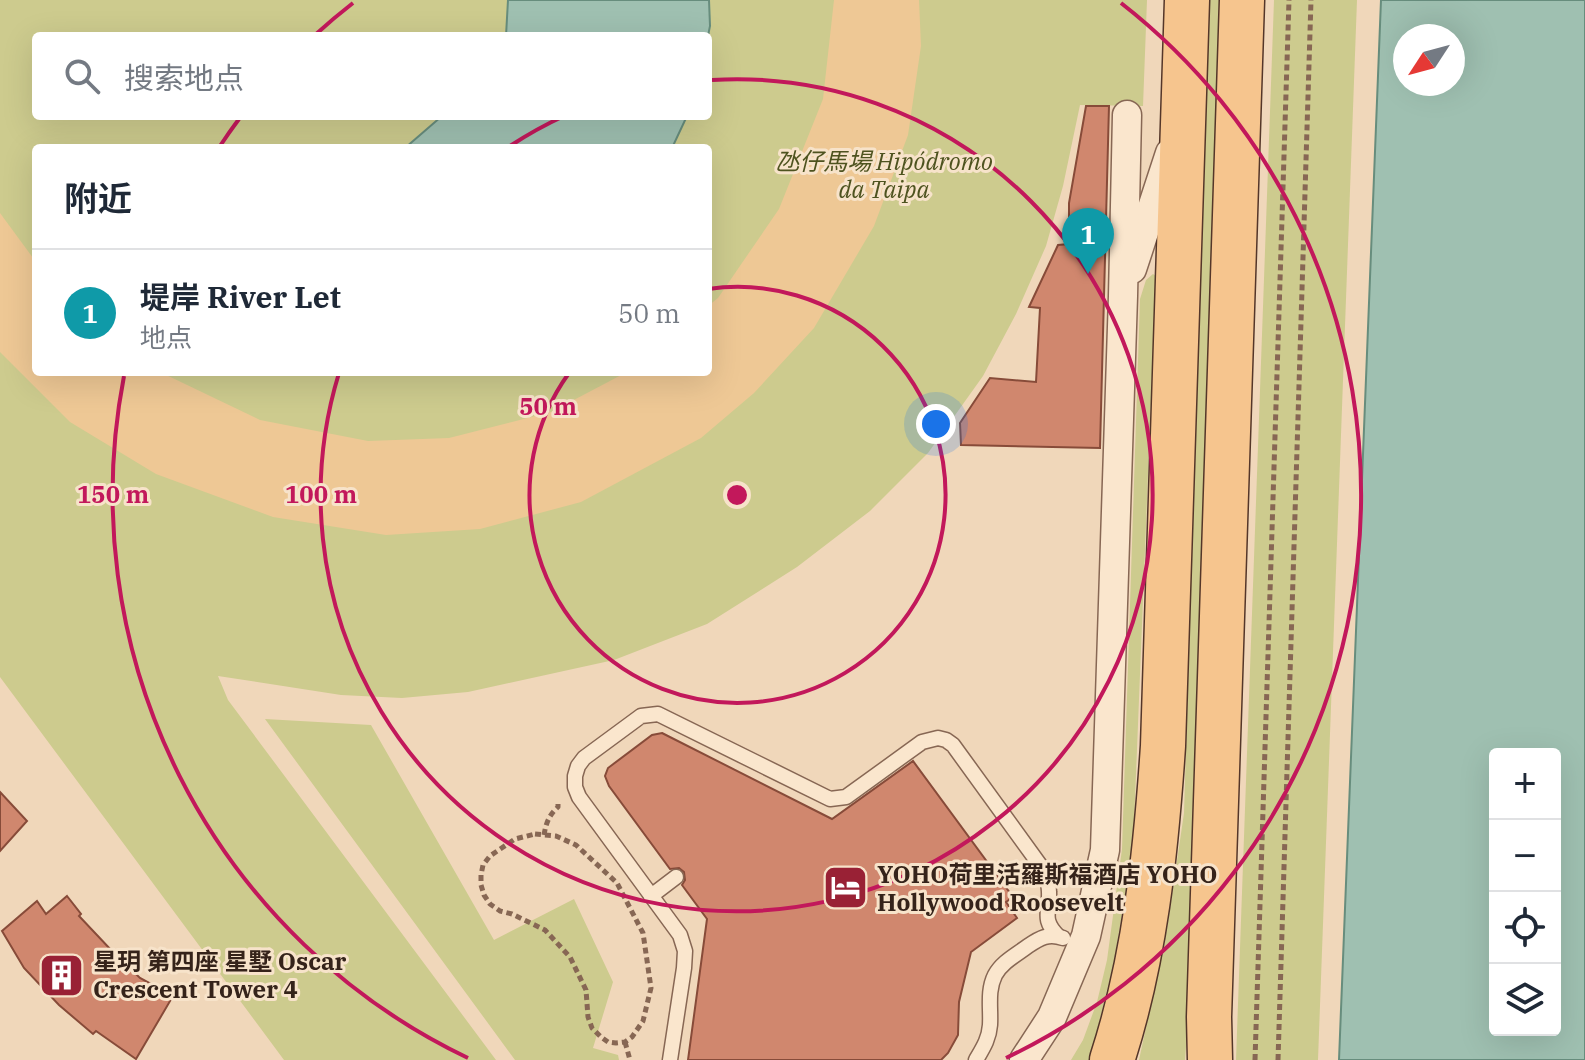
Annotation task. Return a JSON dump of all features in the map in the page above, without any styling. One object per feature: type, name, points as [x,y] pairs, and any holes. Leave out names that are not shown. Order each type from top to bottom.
[{"type":"main road","points":[[1112,1060],[1122,1029],[1143,930],[1157,834],[1164,730],[1187,0]]},
{"type":"main road","points":[[1210,1060],[1242,0]]},
{"type":"main road","points":[[1203,1060],[1209,1017]]},
{"type":"street","points":[[1024,1060],[1052,1017],[1070,941],[1086,936],[1105,850],[1127,115]]},
{"type":"street","points":[[1123,296],[1183,115]]},
{"type":"lane","points":[[670,1060],[685,951],[680,935],[579,797],[575,787],[578,766],[584,758],[641,716],[658,714],[830,799],[846,797],[922,742],[938,738],[953,745],[1045,872],[1049,888],[1048,924],[1070,941]]},
{"type":"lane","points":[[651,896],[676,877]]},
{"type":"lane","points":[[976,1060],[987,1043],[990,990],[995,975],[1004,963],[1041,937],[1070,941]]},
{"type":"path","points":[[1255,1060],[1289,0]]},
{"type":"path","points":[[1278,1060],[1311,0]]},
{"type":"path","points":[[544,835],[550,814],[558,807]]},
{"type":"path","points":[[544,835],[556,836],[576,845],[617,883],[643,933],[651,988],[643,1021],[625,1042],[608,1042],[592,1028],[586,990],[570,957],[545,930],[500,911],[484,895],[481,875],[483,865],[490,856],[515,839],[544,835]]},
{"type":"path","points":[[625,1042],[630,1060]]},
{"type":"green space","name":"氹仔馬場 Hipódromo da Taipa","points":[[0,0],[1147,0],[1143,106],[1080,105],[1063,186],[1046,246],[1016,314],[983,376],[928,453],[870,511],[797,567],[707,624],[614,660],[468,692],[402,698],[341,695],[218,676],[228,700],[496,1060],[284,1060],[0,677]]},
{"type":"green space","points":[[1209,0],[1223,0],[1186,1047],[1185,1060],[1139,1060],[1167,929],[1184,813]]},
{"type":"green space","points":[[1274,0],[1357,0],[1318,1060],[1236,1060]]},
{"type":"green space","points":[[1153,274],[1156,276],[1133,849],[1114,961],[1090,1060],[1071,1060],[1083,1040],[1097,1002],[1107,960],[1122,849],[1140,299],[1146,280]]},
{"type":"green space","points":[[265,719],[371,725],[494,940],[574,899],[613,982],[593,1048],[618,1055],[619,1060],[515,1060]]},
{"type":"sand","points":[[834,0],[919,0],[921,46],[908,135],[874,226],[814,328],[754,393],[701,438],[581,502],[480,529],[386,535],[273,517],[156,474],[70,422],[0,352],[0,213],[32,257],[32,376],[168,376],[260,420],[368,441],[449,438],[551,412],[619,376],[712,376],[712,303],[779,209],[823,99]]},
{"type":"shaded area","points":[[508,0],[709,0],[709,32],[506,32]]},
{"type":"shaded area","points":[[1381,0],[1585,0],[1585,1060],[1339,1060]]},
{"type":"shaded area","points":[[437,120],[685,120],[674,144],[410,144]]},
{"type":"building","points":[[1086,106],[1109,106],[1100,448],[961,445],[960,423],[990,378],[1036,382],[1040,308],[1029,307],[1058,245],[1069,244],[1069,203]]},
{"type":"building","name":"YOHO荷里活羅斯福酒店 YOHO Hollywood Roosevelt","points":[[662,733],[832,819],[913,761],[1013,897],[1006,902],[1017,918],[971,952],[959,1002],[958,1035],[941,1060],[688,1060],[707,919],[682,885],[684,872],[679,868],[670,869],[609,786],[605,776],[608,768],[652,735]]},
{"type":"building","points":[[0,792],[27,821],[0,851]]},
{"type":"building","name":"星玥 第四座 星墅 Oscar Crescent Tower 4","points":[[67,896],[81,914],[79,916],[140,978],[173,996],[136,1059],[96,1031],[93,1034],[59,1005],[24,968],[2,931],[37,901],[46,914]]},
{"type":"place","name":"堤岸 River Let","points":[[1088,274]]},
{"type":"place","name":"YOHO荷里活羅斯福酒店 YOHO Hollywood Roosevelt","points":[[846,888]]},
{"type":"place","name":"星玥 第四座 星墅 Oscar Crescent Tower 4","points":[[62,975]]}]
